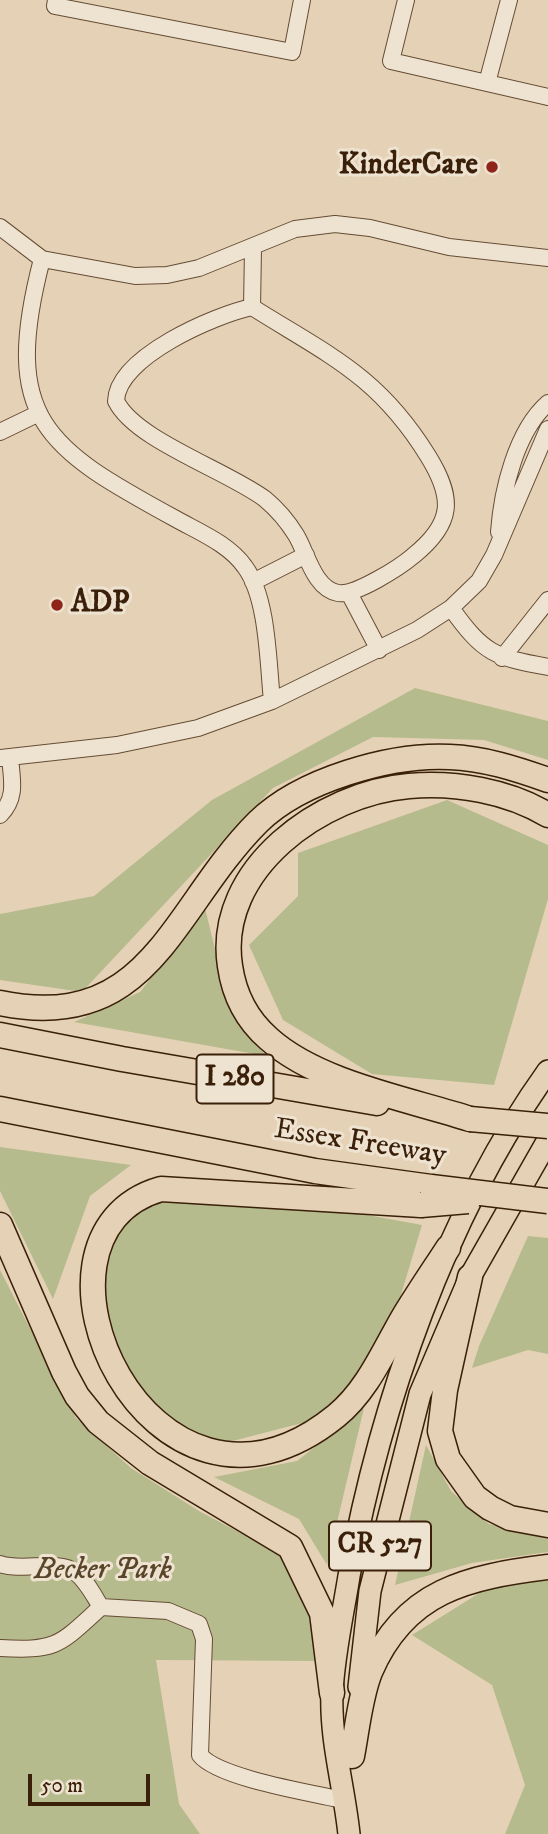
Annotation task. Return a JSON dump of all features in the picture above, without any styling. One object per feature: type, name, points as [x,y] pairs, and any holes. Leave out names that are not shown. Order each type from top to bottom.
[{"type":"highway","points":[[0,1003],[29,1009],[57,1010],[101,998],[118,988],[138,974],[156,953],[236,846],[260,820],[286,801],[341,775],[383,763],[448,756],[478,760],[548,780]]},
{"type":"highway","points":[[470,1119],[350,1082],[300,1062],[270,1040],[254,1024],[241,1004],[232,978],[227,947],[231,920],[239,896],[255,870],[277,846],[305,823],[375,792],[408,786],[444,785],[480,790],[548,815]]},
{"type":"highway","name":"Essex Freeway","points":[[0,1035],[122,1059],[470,1119],[548,1126]]},
{"type":"highway","name":"Essex Freeway","points":[[0,1109],[426,1196],[492,1195],[548,1201]]},
{"type":"highway","points":[[426,1196],[161,1189],[144,1193],[108,1216],[96,1228],[77,1262],[75,1281],[78,1309],[94,1360],[105,1380],[127,1405],[169,1436],[218,1455],[266,1454],[321,1427],[356,1395],[447,1248]]},
{"type":"highway","points":[[0,1225],[64,1371],[77,1396],[98,1422],[150,1463],[290,1547],[321,1613],[332,1693]]},
{"type":"highway","points":[[470,1277],[445,1390],[440,1431],[447,1459],[475,1497],[490,1508],[510,1518],[548,1525]]},
{"type":"highway","points":[[352,1756],[370,1673],[401,1623],[437,1592],[467,1581],[548,1567]]},
{"type":"main road","name":"CR 527","points":[[349,1831],[335,1756],[332,1693],[340,1630],[366,1494],[394,1400],[447,1248],[485,1174],[548,1071]]},
{"type":"main road","name":"CR 527","points":[[349,1831],[352,1756],[370,1591],[391,1499],[420,1394],[470,1277],[548,1140]]},
{"type":"street","points":[[56,0],[55,6],[292,52],[302,0]]},
{"type":"street","points":[[406,0],[391,61],[548,97]]},
{"type":"street","points":[[487,83],[509,0]]},
{"type":"street","points":[[0,227],[42,259],[110,273],[167,275],[199,268],[295,229],[335,223],[370,228],[449,247],[548,258]]},
{"type":"street","points":[[252,307],[253,248]]},
{"type":"street","points":[[42,259],[26,307],[19,361],[23,389],[33,416],[52,443],[76,463],[227,549],[245,567],[260,602],[272,701]]},
{"type":"street","points":[[252,307],[349,366],[371,384],[415,435],[446,490],[445,517],[424,548],[400,566],[349,593],[330,591],[317,578],[306,555],[287,522],[270,503],[245,484],[135,424],[122,412],[116,401],[122,381],[173,339],[214,318],[252,307]]},
{"type":"street","points":[[499,545],[501,510],[509,472],[521,444],[548,403]]},
{"type":"street","points":[[0,432],[33,416]]},
{"type":"street","points":[[0,815],[11,800],[13,790],[5,758],[155,738],[218,722],[272,701],[379,650],[451,608],[479,581],[499,545],[548,429]]},
{"type":"street","points":[[499,545],[513,528],[548,449]]},
{"type":"street","points":[[253,582],[306,555]]},
{"type":"street","points":[[349,593],[379,650]]},
{"type":"street","points":[[502,658],[548,600]]},
{"type":"street","points":[[451,608],[477,642],[502,658],[548,667]]},
{"type":"street","points":[[0,1564],[46,1568],[64,1566],[76,1572],[102,1607]]},
{"type":"street","points":[[0,1648],[40,1650],[52,1646],[65,1639],[102,1607],[168,1611],[199,1624],[204,1639],[200,1755],[206,1762],[239,1775],[343,1800]]},
{"type":"green space","points":[[415,688],[548,721],[548,760],[484,740],[373,737],[273,788],[82,992],[0,980],[0,914],[94,896],[212,800]]},
{"type":"green space","points":[[447,800],[548,845],[548,899],[494,1085],[372,1074],[283,1020],[249,945],[298,896],[298,853]]},
{"type":"green space","points":[[205,908],[230,1011],[266,1056],[74,1022],[140,992]]},
{"type":"green space","points":[[0,1147],[131,1165],[90,1196],[53,1299],[0,1191]]},
{"type":"green space","points":[[163,1202],[324,1207],[422,1225],[397,1308],[346,1392],[318,1419],[221,1444],[141,1405],[88,1319],[109,1226]]},
{"type":"green space","points":[[528,1236],[548,1238],[548,1354],[528,1350],[472,1368],[479,1346]]},
{"type":"green space","name":"Becker Park","points":[[0,1270],[76,1418],[131,1468],[199,1511],[286,1557],[305,1591],[316,1661],[156,1660],[179,1804],[200,1834],[0,1834]]},
{"type":"green space","points":[[364,1408],[327,1565],[299,1519],[214,1477],[297,1461]]},
{"type":"green space","points":[[426,1445],[451,1491],[489,1524],[548,1539],[548,1552],[472,1563],[395,1585]]},
{"type":"green space","points":[[548,1580],[548,1834],[505,1834],[525,1785],[492,1685],[412,1635],[489,1587]]},
{"type":"place","name":"KinderCare","points":[[492,167]]},
{"type":"place","name":"ADP","points":[[57,605]]}]
